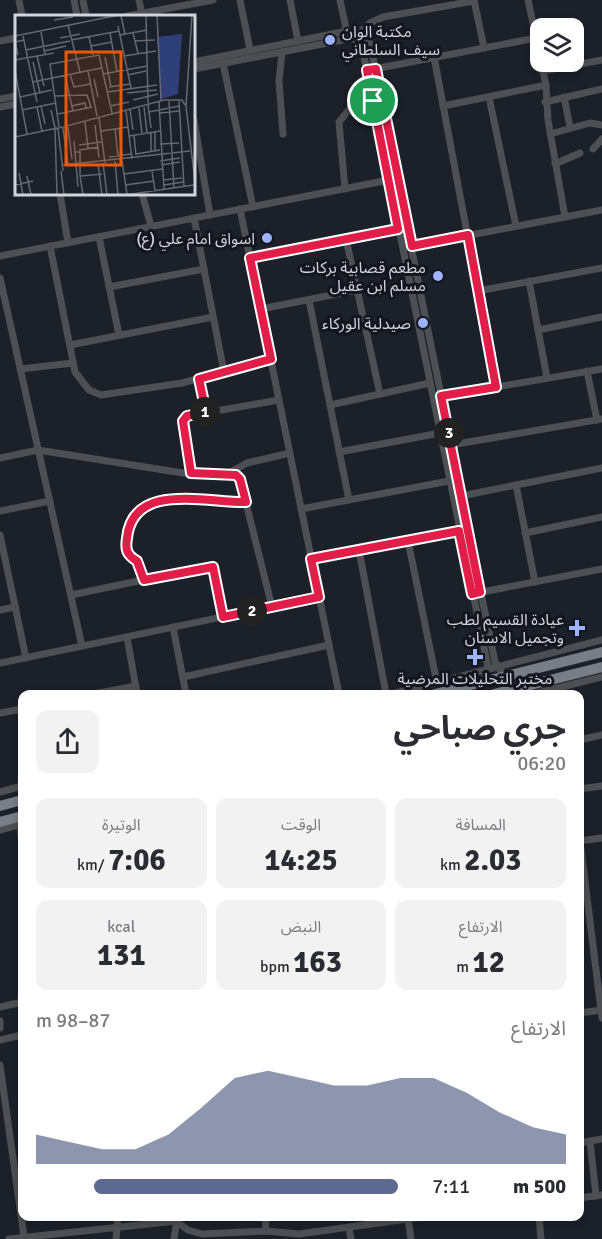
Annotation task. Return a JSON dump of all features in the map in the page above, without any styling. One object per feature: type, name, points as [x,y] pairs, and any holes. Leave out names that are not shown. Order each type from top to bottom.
[{"type":"main road","points":[[436,689],[483,682],[500,673],[602,652]]},
{"type":"main road","points":[[510,690],[602,667]]},
{"type":"main road","points":[[0,806],[18,801]]},
{"type":"main road","points":[[0,822],[18,821]]},
{"type":"street","points":[[19,0],[22,15]]},
{"type":"street","points":[[74,0],[77,15]]},
{"type":"street","points":[[83,0],[86,15]]},
{"type":"street","points":[[140,0],[142,14]]},
{"type":"street","points":[[134,15],[191,2],[213,0]]},
{"type":"street","points":[[240,0],[250,50]]},
{"type":"street","points":[[290,0],[298,41]]},
{"type":"street","points":[[340,0],[352,35],[362,47],[367,70],[488,671],[483,682]]},
{"type":"street","points":[[195,69],[352,35],[383,17],[474,0],[484,48]]},
{"type":"street","points":[[528,0],[532,18]]},
{"type":"street","points":[[195,62],[298,41],[352,35],[370,43],[480,592],[500,673]]},
{"type":"street","points":[[0,41],[15,38]]},
{"type":"street","points":[[367,70],[530,39]]},
{"type":"street","points":[[282,51],[279,81],[283,134]]},
{"type":"street","points":[[434,57],[496,387]]},
{"type":"street","points":[[584,63],[602,60]]},
{"type":"street","points":[[223,63],[252,207]]},
{"type":"street","points":[[543,72],[546,85],[545,102],[564,217]]},
{"type":"street","points":[[443,106],[546,85]]},
{"type":"street","points":[[545,102],[602,89]]},
{"type":"street","points":[[0,99],[15,96]]},
{"type":"street","points":[[489,97],[516,226]]},
{"type":"street","points":[[564,97],[570,128]]},
{"type":"street","points":[[345,189],[339,122],[352,106],[373,101]]},
{"type":"street","points":[[0,107],[15,104]]},
{"type":"street","points":[[550,134],[590,123],[602,124]]},
{"type":"street","points":[[195,126],[210,215]]},
{"type":"street","points":[[593,149],[602,139]]},
{"type":"street","points":[[555,164],[579,153]]},
{"type":"street","points":[[0,256],[389,180]]},
{"type":"street","points":[[60,195],[68,243]]},
{"type":"street","points":[[142,195],[151,226]]},
{"type":"street","points":[[240,209],[338,690]]},
{"type":"street","points":[[403,248],[602,210]]},
{"type":"street","points":[[194,218],[224,372]]},
{"type":"street","points":[[250,258],[398,229]]},
{"type":"street","points":[[99,237],[119,336]]},
{"type":"street","points":[[346,239],[380,394]]},
{"type":"street","points":[[50,246],[73,363],[81,382],[89,390],[101,395],[199,379],[271,359]]},
{"type":"street","points":[[478,291],[602,267]]},
{"type":"street","points":[[109,287],[204,269]]},
{"type":"street","points":[[0,278],[3,307],[20,369],[82,646]]},
{"type":"street","points":[[529,281],[548,378]]},
{"type":"street","points":[[261,309],[357,290]]},
{"type":"street","points":[[309,300],[349,500]]},
{"type":"street","points":[[70,345],[213,317]]},
{"type":"street","points":[[538,330],[602,317]]},
{"type":"street","points":[[20,369],[73,363]]},
{"type":"street","points":[[433,398],[602,369]]},
{"type":"street","points":[[451,446],[599,420],[587,371]]},
{"type":"street","points":[[199,379],[206,412]]},
{"type":"street","points":[[330,405],[430,383]]},
{"type":"street","points":[[191,473],[183,421],[187,416],[279,400]]},
{"type":"street","points":[[339,452],[440,433]]},
{"type":"street","points":[[0,458],[38,450],[191,473],[229,473],[240,479],[272,607]]},
{"type":"street","points":[[229,473],[247,463],[290,453]]},
{"type":"street","points":[[461,496],[602,468]]},
{"type":"street","points":[[301,509],[449,481]]},
{"type":"street","points":[[516,485],[535,582]]},
{"type":"street","points":[[144,580],[141,566],[129,557],[126,543],[127,531],[137,512],[157,501],[174,499],[246,502]]},
{"type":"street","points":[[0,511],[50,501]]},
{"type":"street","points":[[525,532],[602,518]]},
{"type":"street","points":[[311,559],[468,530]]},
{"type":"street","points":[[0,535],[26,658]]},
{"type":"street","points":[[408,541],[436,689],[488,671],[500,673],[602,640]]},
{"type":"street","points":[[359,550],[385,690]]},
{"type":"street","points":[[71,594],[213,567],[223,617]]},
{"type":"street","points":[[472,594],[602,569]]},
{"type":"street","points":[[0,663],[319,597]]},
{"type":"street","points":[[0,610],[15,607]]},
{"type":"street","points":[[173,627],[185,690]]},
{"type":"street","points":[[127,637],[136,690]]},
{"type":"street","points":[[183,677],[329,645]]},
{"type":"street","points":[[549,690],[602,676]]},
{"type":"street","points":[[115,690],[136,686]]},
{"type":"street","points":[[0,713],[18,710]]},
{"type":"street","points":[[584,739],[602,735]]},
{"type":"street","points":[[584,788],[602,786]]},
{"type":"street","points":[[0,792],[18,787]]},
{"type":"street","points":[[0,830],[18,823]]},
{"type":"street","points":[[584,840],[602,838]]},
{"type":"street","points":[[584,878],[602,1013],[584,1013]]},
{"type":"street","points":[[0,1007],[18,1003]]},
{"type":"street","points":[[0,1022],[0,1028]]},
{"type":"street","points":[[0,1040],[18,1036]]},
{"type":"street","points":[[0,1065],[18,1176]]},
{"type":"street","points":[[584,1142],[602,1139]]},
{"type":"street","points":[[584,1197],[599,1195],[590,1141]]},
{"type":"street","points":[[23,1221],[24,1237]]},
{"type":"street","points":[[116,1239],[118,1221]]},
{"type":"street","points":[[9,1239],[160,1221]]},
{"type":"street","points":[[174,1239],[177,1221]]},
{"type":"street","points":[[180,1221],[195,1232],[229,1236],[266,1231],[299,1236],[393,1221]]},
{"type":"street","points":[[265,1221],[266,1231]]},
{"type":"street","points":[[408,1221],[411,1239]]},
{"type":"street","points":[[539,1221],[541,1239]]},
{"type":"street","points":[[349,1227],[351,1239]]},
{"type":"place","name":"مكتبة الوان سيف السلطاني","points":[[330,40]]},
{"type":"place","name":"اسواق امام علي (ع)","points":[[267,238]]},
{"type":"place","name":"مطعم قصابية بركات مسلم ابن عقيل","points":[[438,276]]},
{"type":"place","name":"صيدلية الوركاء","points":[[423,323]]},
{"type":"place","name":"عيادة القسيم لطب وتجميل الاسنان","points":[[577,628]]},
{"type":"place","name":"مختبر التحليلات المرضية","points":[[475,657]]},
{"type":"route","points":[[376,69],[412,246],[468,235],[496,387],[441,396],[480,592],[472,594],[459,531],[311,559],[319,597],[223,617],[216,570],[213,567],[144,580],[141,566],[129,557],[127,552],[127,531],[137,512],[157,501],[174,499],[246,502],[240,479],[236,475],[191,473],[183,421],[194,413],[206,412],[199,379],[271,359],[250,258],[398,229],[373,101],[367,70],[376,69]]}]
